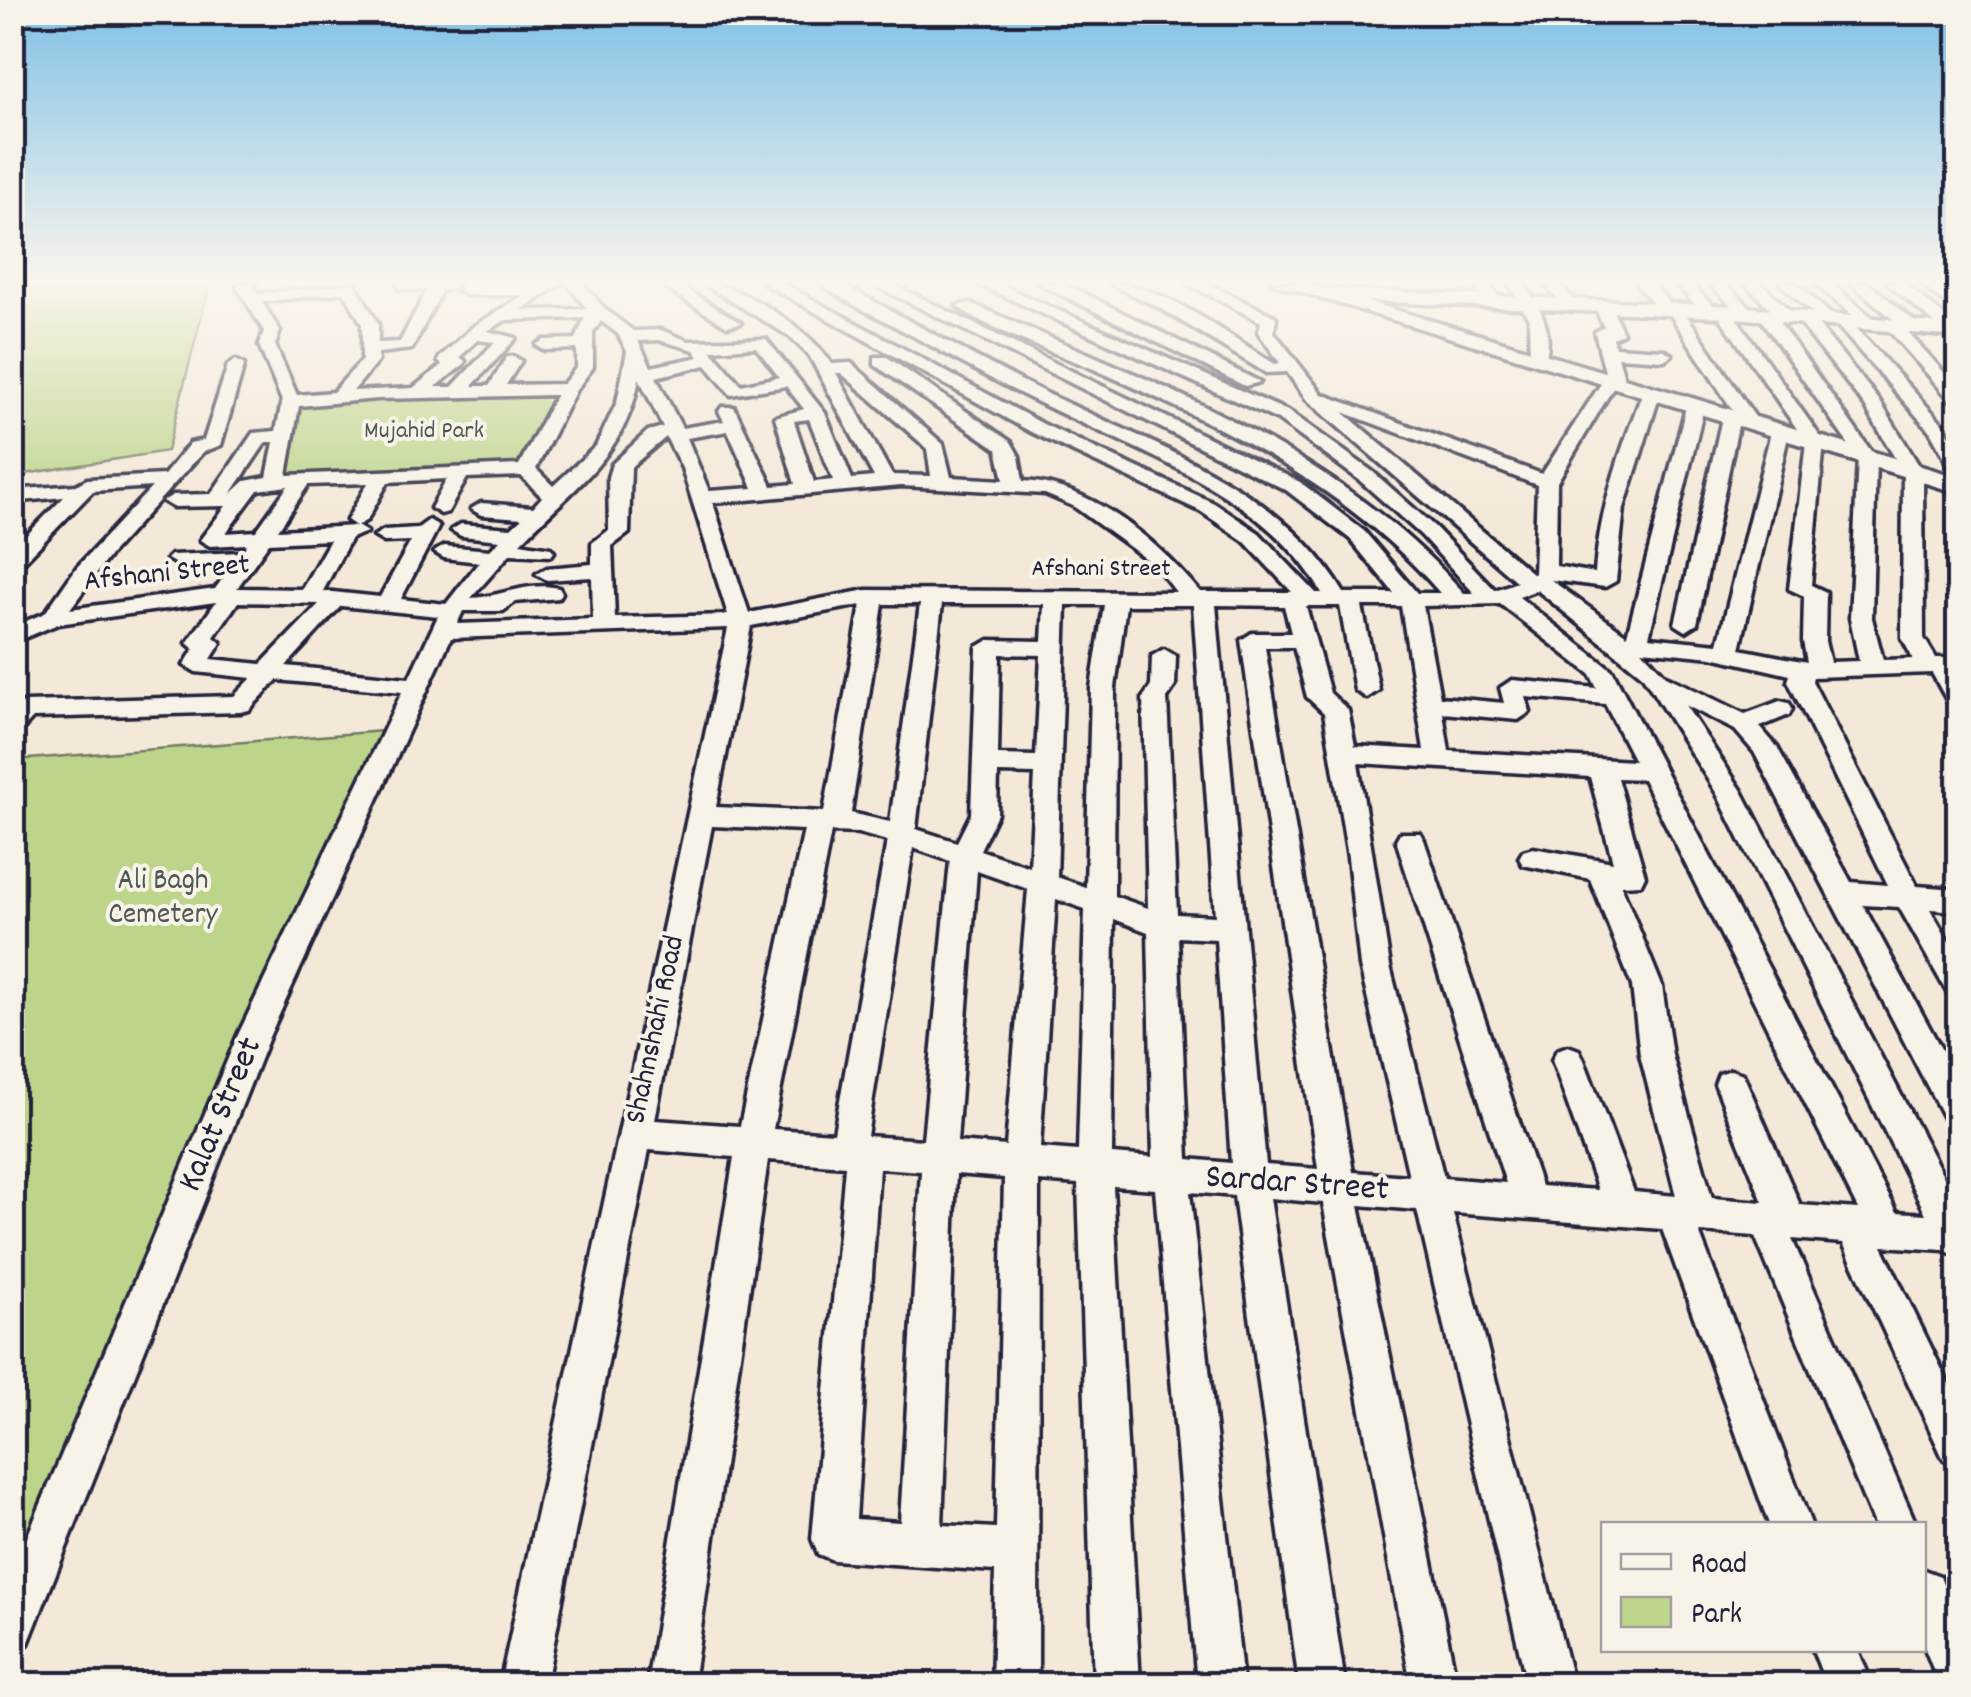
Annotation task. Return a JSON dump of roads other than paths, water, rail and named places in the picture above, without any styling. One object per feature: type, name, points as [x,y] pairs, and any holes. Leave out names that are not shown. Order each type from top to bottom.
[{"type":"main road","points":[[1545,362],[1958,485]]},
{"type":"street","points":[[274,362],[291,402],[276,480]]},
{"type":"street","points":[[337,398],[368,362]]},
{"type":"street","points":[[418,393],[457,362]]},
{"type":"street","points":[[457,392],[485,362]]},
{"type":"street","points":[[494,391],[514,362]]},
{"type":"street","points":[[526,470],[585,362]]},
{"type":"street","name":"Kalat Street","points":[[12,1628],[253,1037],[450,616],[471,582],[505,546],[553,497],[604,454],[629,402],[630,362]]},
{"type":"street","name":"Shahnshahi Road","points":[[523,1684],[740,622],[692,468],[640,362]]},
{"type":"street","points":[[648,380],[684,362]]},
{"type":"street","points":[[713,362],[737,391],[789,380]]},
{"type":"street","points":[[775,362],[816,413],[845,485]]},
{"type":"street","points":[[822,362],[886,481]]},
{"type":"street","points":[[883,362],[1004,446],[1010,456],[1014,483]]},
{"type":"street","points":[[915,362],[1107,463],[1192,498],[1232,521],[1301,599],[1304,640],[1320,697],[1336,710],[1346,754],[1376,966],[1550,1684]]},
{"type":"street","points":[[975,362],[1223,486],[1258,509],[1298,545],[1344,599],[1367,690]]},
{"type":"street","points":[[1037,362],[1293,486],[1358,534],[1411,600],[1438,758]]},
{"type":"street","points":[[1093,362],[1209,414],[1221,424],[1332,481],[1401,536],[1458,600]]},
{"type":"street","points":[[1161,362],[1284,416],[1403,508],[1497,598],[1600,670],[1870,1227],[1958,1446]]},
{"type":"street","points":[[1210,362],[1290,402],[1314,396],[1338,401],[1547,482]]},
{"type":"street","points":[[1261,362],[1272,369],[1292,366]]},
{"type":"street","points":[[1289,362],[1314,396],[1539,578],[1627,641],[1729,791],[1958,1236]]},
{"type":"street","points":[[1539,578],[1547,482],[1613,382],[1610,362]]},
{"type":"street","points":[[1704,362],[1741,420],[1720,582],[1727,654]]},
{"type":"street","points":[[1755,362],[1815,442],[1800,590],[1815,592],[1814,640],[1812,670],[1800,681],[1908,897],[1958,983]]},
{"type":"street","points":[[1806,362],[1867,458],[1861,618],[1873,669]]},
{"type":"street","points":[[1825,362],[1881,415],[1913,472],[1913,638],[1942,666],[1958,698]]},
{"type":"street","points":[[1875,362],[1938,429],[1958,466]]},
{"type":"street","points":[[1931,362],[1954,390]]},
{"type":"street","points":[[53,618],[68,590],[101,550],[197,447],[212,445],[236,365]]},
{"type":"street","points":[[826,370],[846,367],[926,437],[936,448],[942,481]]},
{"type":"street","points":[[539,374],[574,381]]},
{"type":"street","points":[[377,394],[390,380]]},
{"type":"street","points":[[291,402],[377,394],[494,391],[574,381]]},
{"type":"street","points":[[1539,578],[1605,581],[1615,489],[1651,394]]},
{"type":"street","points":[[1627,641],[1695,407]]},
{"type":"street","points":[[806,488],[784,418],[816,413]]},
{"type":"street","points":[[604,626],[606,582],[602,543],[619,534],[618,477],[622,464],[636,456],[654,435],[731,418],[765,492]]},
{"type":"street","points":[[1686,624],[1720,582],[1780,432]]},
{"type":"street","points":[[217,500],[260,437],[285,436]]},
{"type":"street","points":[[353,529],[210,540],[252,486],[276,480],[526,470],[553,497]]},
{"type":"street","points":[[388,604],[460,472]]},
{"type":"street","points":[[309,596],[382,476]]},
{"type":"street","points":[[304,479],[248,558],[198,643],[210,644],[196,665],[417,686]]},
{"type":"street","points":[[12,562],[88,485],[170,480]]},
{"type":"street","points":[[702,498],[886,481],[1014,483],[1050,488],[1080,502],[1163,562],[1198,598],[1250,1182],[1322,1684]]},
{"type":"street","points":[[12,496],[83,490]]},
{"type":"street","points":[[173,501],[242,499]]},
{"type":"street","points":[[481,509],[538,513]]},
{"type":"street","points":[[384,536],[432,522]]},
{"type":"street","points":[[461,530],[505,546],[547,573]]},
{"type":"street","points":[[444,552],[505,546]]},
{"type":"street","points":[[178,559],[248,558]]},
{"type":"street","points":[[450,616],[503,604],[507,596],[547,573],[602,570]]},
{"type":"street","name":"Afshani Street","points":[[12,636],[53,618],[152,595],[309,596],[388,604],[450,616],[604,626],[740,622],[873,597],[1497,598],[1539,578]]},
{"type":"street","points":[[670,1684],[754,1143],[828,820],[873,597]]},
{"type":"street","points":[[932,597],[856,1151],[833,1540],[1017,1551]]},
{"type":"street","points":[[1015,1684],[1022,1163],[1042,884],[1056,598]]},
{"type":"street","points":[[1117,598],[1103,688],[1095,1170],[1117,1684]]},
{"type":"street","points":[[12,725],[26,710],[240,704],[336,599]]},
{"type":"street","points":[[1304,640],[1252,640],[1338,1187],[1434,1684]]},
{"type":"street","points":[[1627,641],[1812,670],[1942,666]]},
{"type":"street","points":[[920,1545],[940,1157],[964,856],[984,814],[989,647],[1054,648]]},
{"type":"street","points":[[1164,656],[1163,686],[1155,698],[1171,1176],[1220,1684]]},
{"type":"street","points":[[1658,682],[1744,724],[1764,748],[1958,1111]]},
{"type":"street","points":[[1429,704],[1518,712],[1512,688],[1614,697]]},
{"type":"street","points":[[1744,724],[1780,709]]},
{"type":"street","points":[[1346,754],[1652,771]]},
{"type":"street","points":[[985,764],[1048,765]]},
{"type":"street","points":[[1533,858],[1631,876],[1601,768]]},
{"type":"street","points":[[701,816],[828,820],[902,835],[1163,925],[1230,928]]},
{"type":"street","points":[[1410,840],[1528,1201]]},
{"type":"street","points":[[1601,871],[1647,986],[1656,1056],[1687,1214],[1789,1522]]},
{"type":"street","points":[[1844,893],[1958,900]]},
{"type":"street","points":[[1568,1060],[1622,1208]]},
{"type":"street","points":[[1731,1084],[1778,1220],[1894,1522]]},
{"type":"street","name":"Sardar Street","points":[[636,1134],[1958,1236]]},
{"type":"street","points":[[1926,1597],[1958,1675]]},
{"type":"street","points":[[1837,1652],[1849,1684]]},
{"type":"park label","name":"Mujahid Park","points":[[424,432]]},
{"type":"park label","name":"Ali Bagh Cemetery","points":[[163,899]]}]
